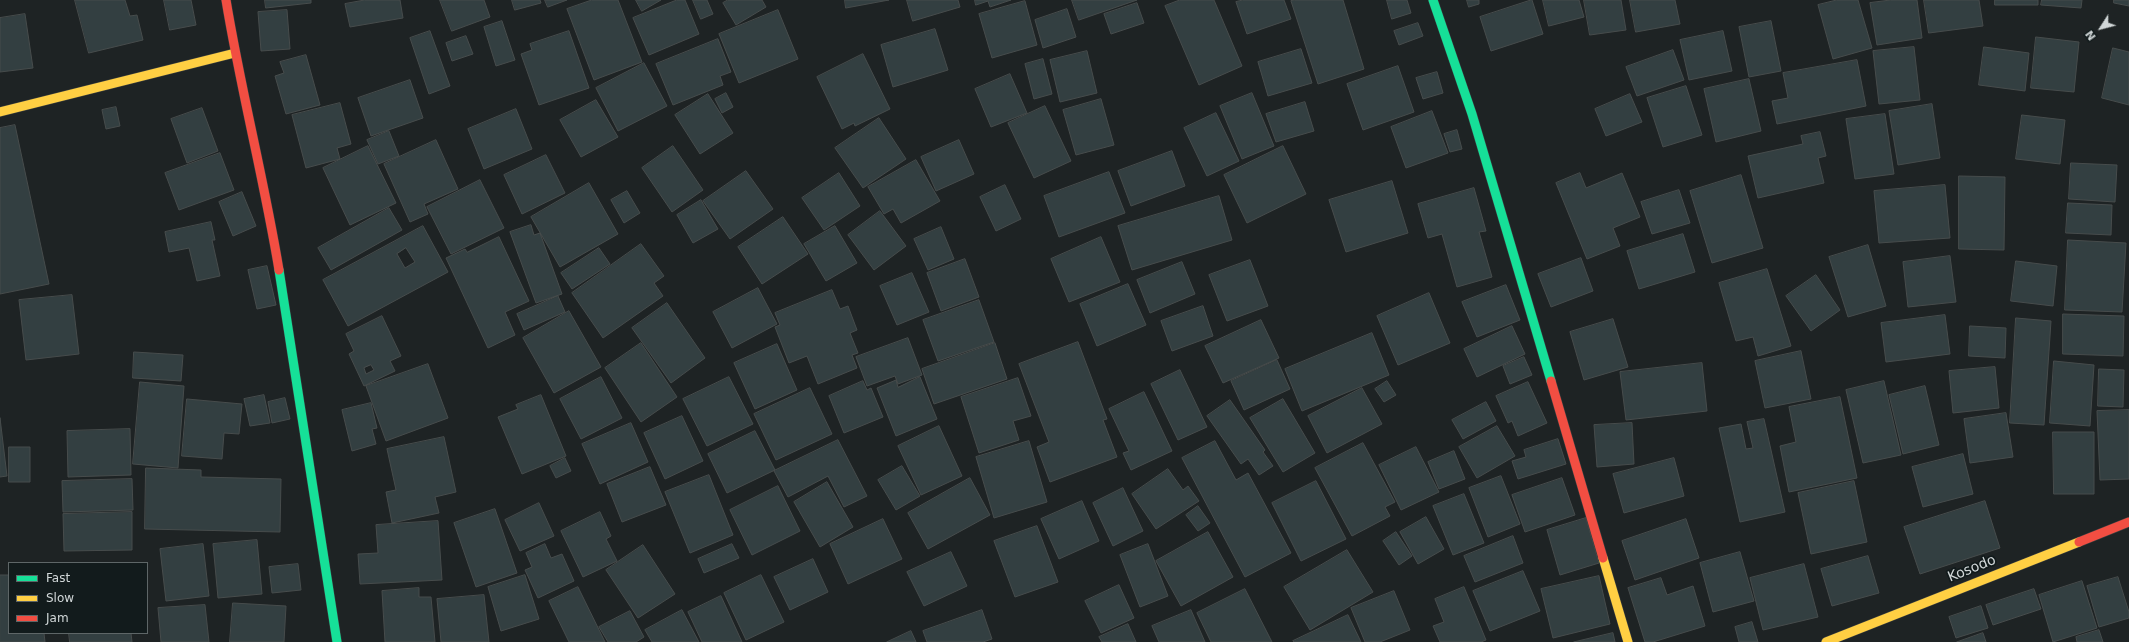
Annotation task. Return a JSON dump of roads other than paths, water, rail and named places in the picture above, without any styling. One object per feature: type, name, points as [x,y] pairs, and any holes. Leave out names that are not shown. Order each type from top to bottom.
[{"type":"street","points":[[226,0],[235,53],[271,222],[337,642]]},
{"type":"street","points":[[1433,0],[1476,129],[1628,642]]},
{"type":"street","points":[[0,112],[235,53]]},
{"type":"street","name":"Kosodo","points":[[1826,642],[2129,522]]}]
